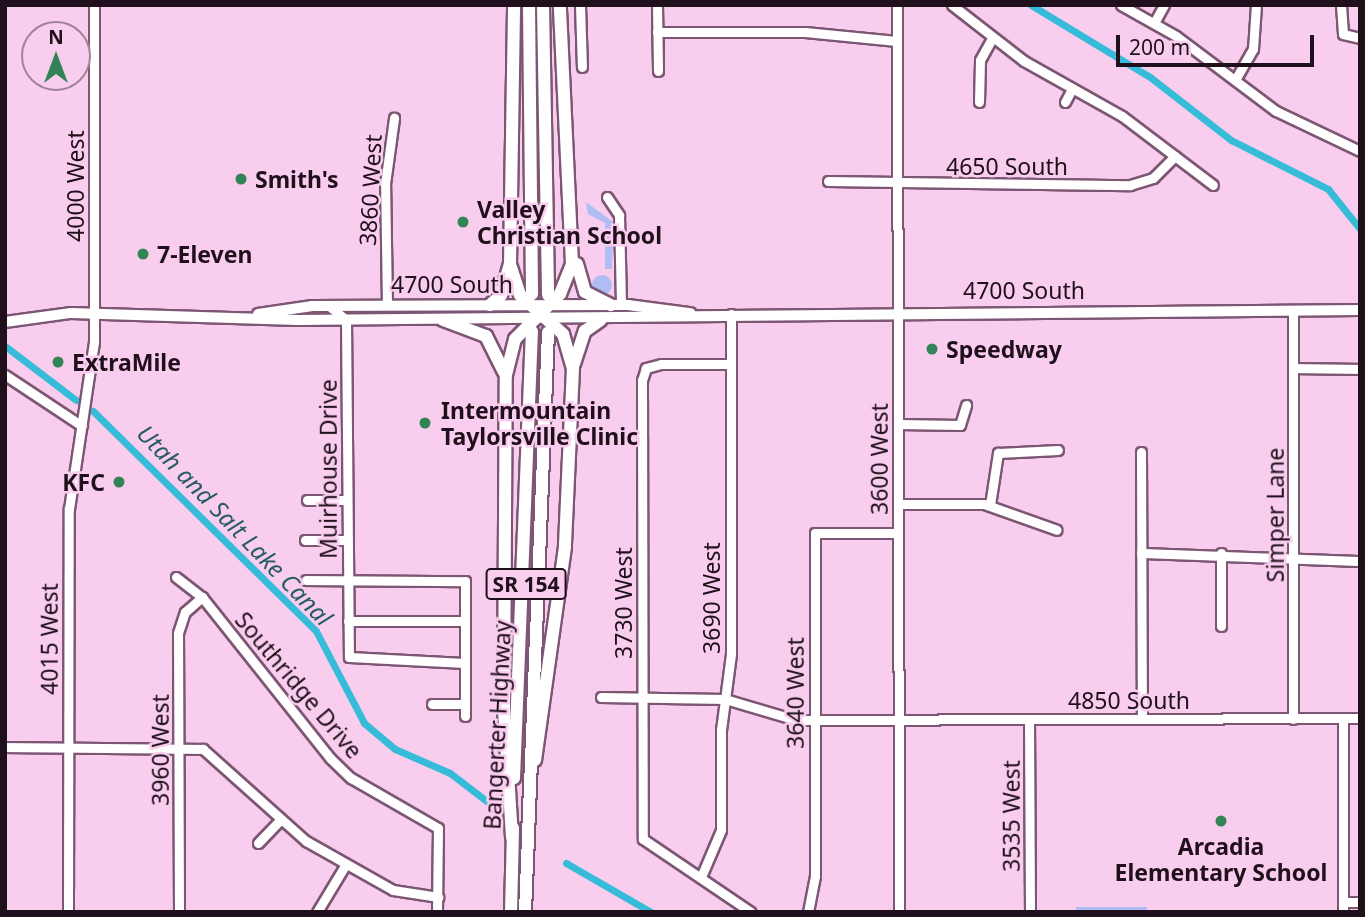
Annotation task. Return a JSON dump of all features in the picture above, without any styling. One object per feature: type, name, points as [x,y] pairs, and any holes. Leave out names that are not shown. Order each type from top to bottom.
[{"type":"highway","points":[[490,305],[501,295],[510,264],[514,5]]},
{"type":"highway","name":"Bangerter Highway","points":[[525,912],[525,812],[545,511],[529,5]]},
{"type":"highway","name":"Bangerter Highway","points":[[511,912],[512,837],[540,313],[543,5]]},
{"type":"highway","points":[[512,837],[504,709],[506,386],[512,345],[570,276],[572,240],[560,5]]},
{"type":"highway","points":[[572,240],[580,285],[616,305]]},
{"type":"highway","points":[[510,264],[540,313],[567,344],[573,374]]},
{"type":"highway","points":[[443,320],[490,339],[506,386]]},
{"type":"highway","points":[[525,812],[564,557],[573,374],[585,331],[601,320]]},
{"type":"main road","name":"4700 South","points":[[255,315],[325,306],[369,305],[490,305],[601,320],[690,313]]},
{"type":"main road","name":"4700 South","points":[[5,322],[58,313],[443,320],[616,305],[690,313],[731,314],[1360,310]]},
{"type":"street","name":"4000 West","points":[[91,367],[94,315],[94,5]]},
{"type":"street","points":[[580,5],[582,67]]},
{"type":"street","points":[[657,5],[658,71]]},
{"type":"street","name":"3600 West","points":[[897,5],[899,912]]},
{"type":"street","points":[[952,5],[993,37],[1175,156],[1213,185]]},
{"type":"street","points":[[1121,5],[1154,23],[1283,115],[1359,149]]},
{"type":"street","points":[[1154,23],[1164,5]]},
{"type":"street","points":[[1234,80],[1253,49],[1256,5]]},
{"type":"street","points":[[1341,5],[1343,34],[1360,38]]},
{"type":"street","points":[[657,32],[805,32],[897,41]]},
{"type":"street","points":[[979,102],[981,56],[993,37]]},
{"type":"street","points":[[1065,102],[1072,89]]},
{"type":"street","name":"3860 West","points":[[387,305],[386,179],[394,118]]},
{"type":"street","name":"4650 South","points":[[828,181],[898,185],[1136,184],[1158,174],[1175,156]]},
{"type":"street","points":[[607,197],[619,215],[616,305]]},
{"type":"street","points":[[325,306],[346,320],[369,305]]},
{"type":"street","name":"Simper Lane","points":[[1293,310],[1293,719]]},
{"type":"street","name":"3690 West","points":[[701,877],[721,830],[725,699],[731,654],[731,314]]},
{"type":"street","name":"Muirhouse Drive","points":[[346,320],[346,540],[350,660],[465,663]]},
{"type":"street","name":"3730 West","points":[[701,877],[643,839],[646,368],[730,364]]},
{"type":"street","name":"4015 West","points":[[68,912],[69,509],[91,367]]},
{"type":"street","points":[[1293,368],[1360,369]]},
{"type":"street","points":[[5,375],[82,426]]},
{"type":"street","points":[[898,424],[960,425],[966,405]]},
{"type":"street","points":[[990,505],[998,453],[1058,450]]},
{"type":"street","points":[[1141,452],[1142,719]]},
{"type":"street","points":[[307,500],[346,500]]},
{"type":"street","points":[[898,504],[990,505],[1057,530]]},
{"type":"street","name":"3640 West","points":[[808,912],[815,853],[814,533],[898,533]]},
{"type":"street","points":[[305,540],[346,540]]},
{"type":"street","points":[[1141,553],[1221,553],[1295,561],[1360,561]]},
{"type":"street","points":[[1221,553],[1221,626]]},
{"type":"street","name":"Southridge Drive","points":[[176,577],[202,597],[330,758],[351,778],[438,828],[437,912]]},
{"type":"street","points":[[306,580],[465,581],[465,716]]},
{"type":"street","name":"3960 West","points":[[179,912],[179,625],[202,597]]},
{"type":"street","points":[[348,621],[465,621]]},
{"type":"street","name":"4850 South","points":[[601,697],[725,699],[814,719],[1360,718]]},
{"type":"street","points":[[432,704],[465,704]]},
{"type":"street","points":[[1343,718],[1343,907],[1360,902]]},
{"type":"street","name":"3535 West","points":[[1029,719],[1030,912]]},
{"type":"street","points":[[5,747],[179,747],[211,752],[280,820],[346,864],[402,894],[438,897]]},
{"type":"street","points":[[258,843],[280,820]]},
{"type":"street","points":[[317,912],[346,864]]},
{"type":"street","points":[[701,877],[751,912]]},
{"type":"shaded area","points":[[586,202],[613,222],[612,269],[605,269],[605,223],[588,214]]},
{"type":"shaded area","points":[[602,275],[609,278],[612,285],[609,292],[602,295],[595,292],[592,285],[595,278]]},
{"type":"shaded area","points":[[1076,907],[1147,907],[1147,912],[1076,912]]},
{"type":"waterway","points":[[1031,5],[1150,77],[1231,140],[1328,189],[1360,229]]},
{"type":"waterway","name":"Utah and Salt Lake Canal","points":[[5,346],[76,400]]},
{"type":"waterway","name":"Utah and Salt Lake Canal","points":[[93,411],[316,631],[364,723],[395,749],[450,773],[493,806]]},
{"type":"waterway","name":"Utah and Salt Lake Canal","points":[[566,863],[651,912]]},
{"type":"place","name":"Smith's","points":[[241,179]]},
{"type":"place","name":"Valley Christian School","points":[[463,222]]},
{"type":"place","name":"7-Eleven","points":[[143,254]]},
{"type":"place","name":"Speedway","points":[[932,349]]},
{"type":"place","name":"ExtraMile","points":[[58,362]]},
{"type":"place","name":"Intermountain Taylorsville Clinic","points":[[425,423]]},
{"type":"place","name":"KFC","points":[[119,482]]},
{"type":"place","name":"Arcadia Elementary School","points":[[1221,821]]}]
